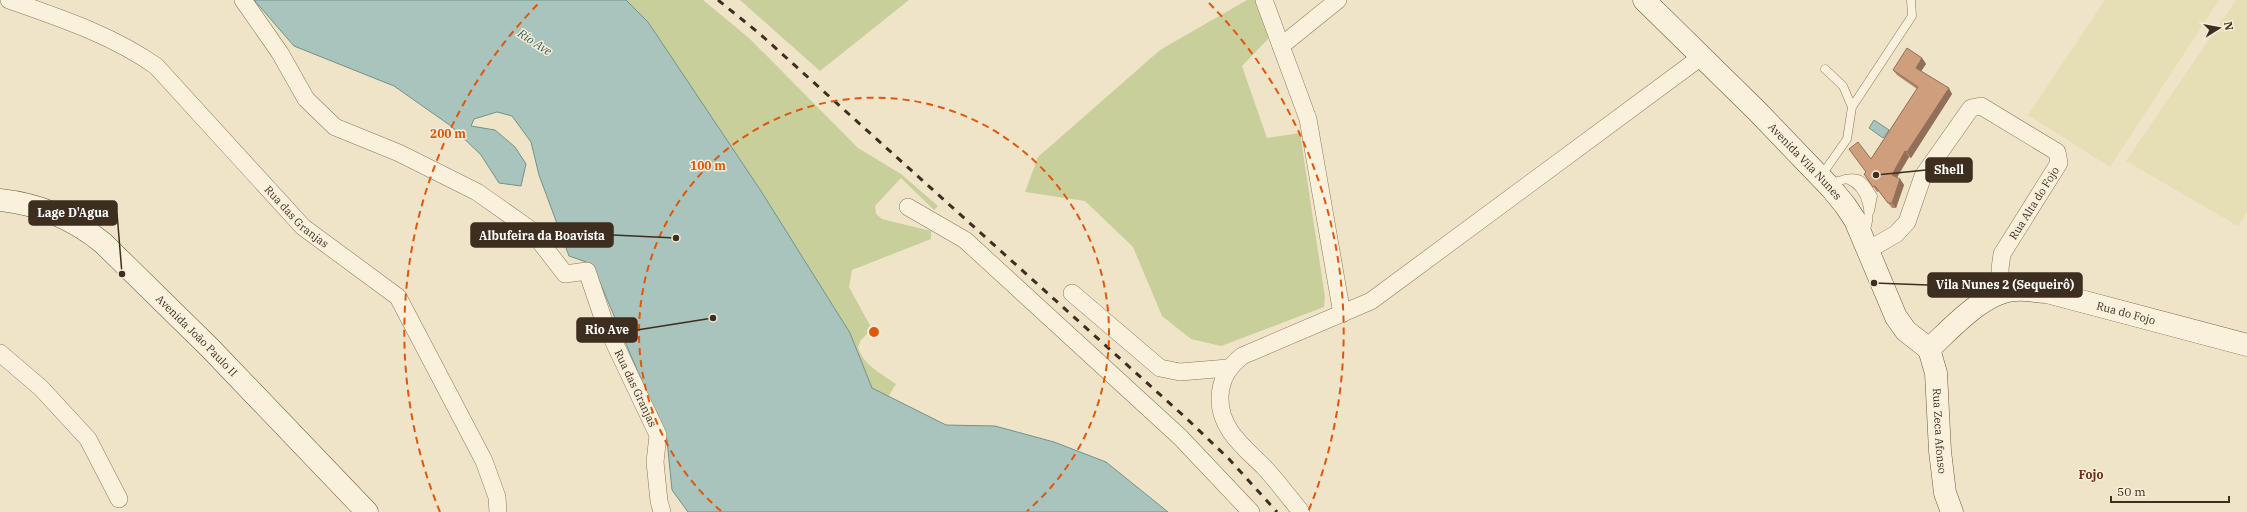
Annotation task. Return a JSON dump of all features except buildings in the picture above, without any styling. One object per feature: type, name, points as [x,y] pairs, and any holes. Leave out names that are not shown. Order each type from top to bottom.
[{"type":"street","name":"Rua das Granjas","points":[[9,0],[93,32],[133,50],[156,66],[303,227],[398,297],[484,461],[497,497],[498,512]]},
{"type":"street","name":"Rua das Granjas","points":[[243,0],[280,53],[306,99],[335,127],[399,153],[477,192],[531,230],[565,274],[587,271],[604,321],[658,435],[655,462],[659,501],[662,512]]},
{"type":"street","points":[[1264,0],[1308,118],[1342,314]]},
{"type":"street","points":[[1280,46],[1338,0]]},
{"type":"street","name":"Avenida Vila Nunes","points":[[1644,0],[1757,111],[1831,180],[1855,220],[1896,317],[1906,331],[1928,349]]},
{"type":"street","points":[[1301,512],[1265,469],[1236,440],[1225,424],[1220,406],[1221,384],[1228,368],[1242,356],[1372,301],[1701,57]]},
{"type":"street","name":"Rua Alta do Fojo","points":[[1865,244],[1896,234],[1907,222],[1923,176],[1971,108],[1981,106],[2057,152],[2059,163],[2002,254],[2000,268],[2001,292]]},
{"type":"street","name":"Avenida João Paulo II","points":[[0,200],[24,202],[56,213],[88,231],[103,243],[210,348],[367,512]]},
{"type":"street","points":[[908,207],[965,240],[1180,437],[1251,512]]},
{"type":"street","name":"Rua do Fojo","points":[[1928,349],[1986,299],[2001,292],[2016,290],[2047,292],[2247,345]]},
{"type":"street","points":[[1072,293],[1160,368],[1180,372],[1228,368]]},
{"type":"street","name":"Rua Zeca Afonso","points":[[1928,349],[1936,373],[1940,451],[1945,493],[1952,512]]},
{"type":"street","points":[[0,353],[41,388],[88,439],[118,500]]},
{"type":"lane","points":[[1865,244],[1869,225],[1869,206],[1857,187],[1849,180],[1831,180],[1847,139],[1852,107],[1912,16],[1911,0]]},
{"type":"lane","points":[[1825,69],[1843,86],[1852,107]]},
{"type":"shaded area","points":[[2105,0],[2219,0],[2110,167],[2028,115]]},
{"type":"shaded area","points":[[2236,0],[2247,0],[2247,212],[2238,226],[2126,161]]},
{"type":"green space","points":[[626,0],[703,0],[749,38],[858,148],[901,174],[938,206],[934,210],[901,178],[875,206],[876,214],[882,219],[931,231],[931,239],[852,270],[849,287],[872,329],[861,340],[858,347],[860,353],[869,364],[879,373],[896,384],[888,397],[872,388],[850,333],[761,191],[648,22]]},
{"type":"green space","points":[[740,0],[909,0],[820,71]]},
{"type":"green space","points":[[1247,0],[1255,0],[1269,38],[1242,66],[1267,138],[1300,133],[1325,297],[1324,307],[1221,346],[1191,339],[1162,316],[1133,247],[1085,201],[1025,192],[1038,157],[1160,50]]},
{"type":"water","points":[[254,0],[626,0],[648,22],[761,191],[850,333],[872,388],[946,425],[995,426],[1054,442],[1106,462],[1168,512],[688,512],[672,490],[667,440],[592,264],[569,256],[539,175],[531,142],[512,116],[497,112],[474,119],[471,126],[495,130],[515,147],[526,164],[521,186],[499,183],[481,155],[451,126],[394,86],[294,46]]},
{"type":"water","points":[[1874,120],[1889,130],[1883,138],[1869,128]]},
{"type":"railway","points":[[718,0],[760,34],[1186,418],[1229,459],[1277,512]]},
{"type":"place","name":"Shell","points":[[1876,175]]},
{"type":"place","name":"Albufeira da Boavista","points":[[676,238]]},
{"type":"place","name":"Lage D'Agua","points":[[122,274]]},
{"type":"place","name":"Vila Nunes 2 (Sequeirô)","points":[[1874,283]]},
{"type":"place","name":"Rio Ave","points":[[713,318]]},
{"type":"district","name":"Fojo","points":[[2091,474]]}]
